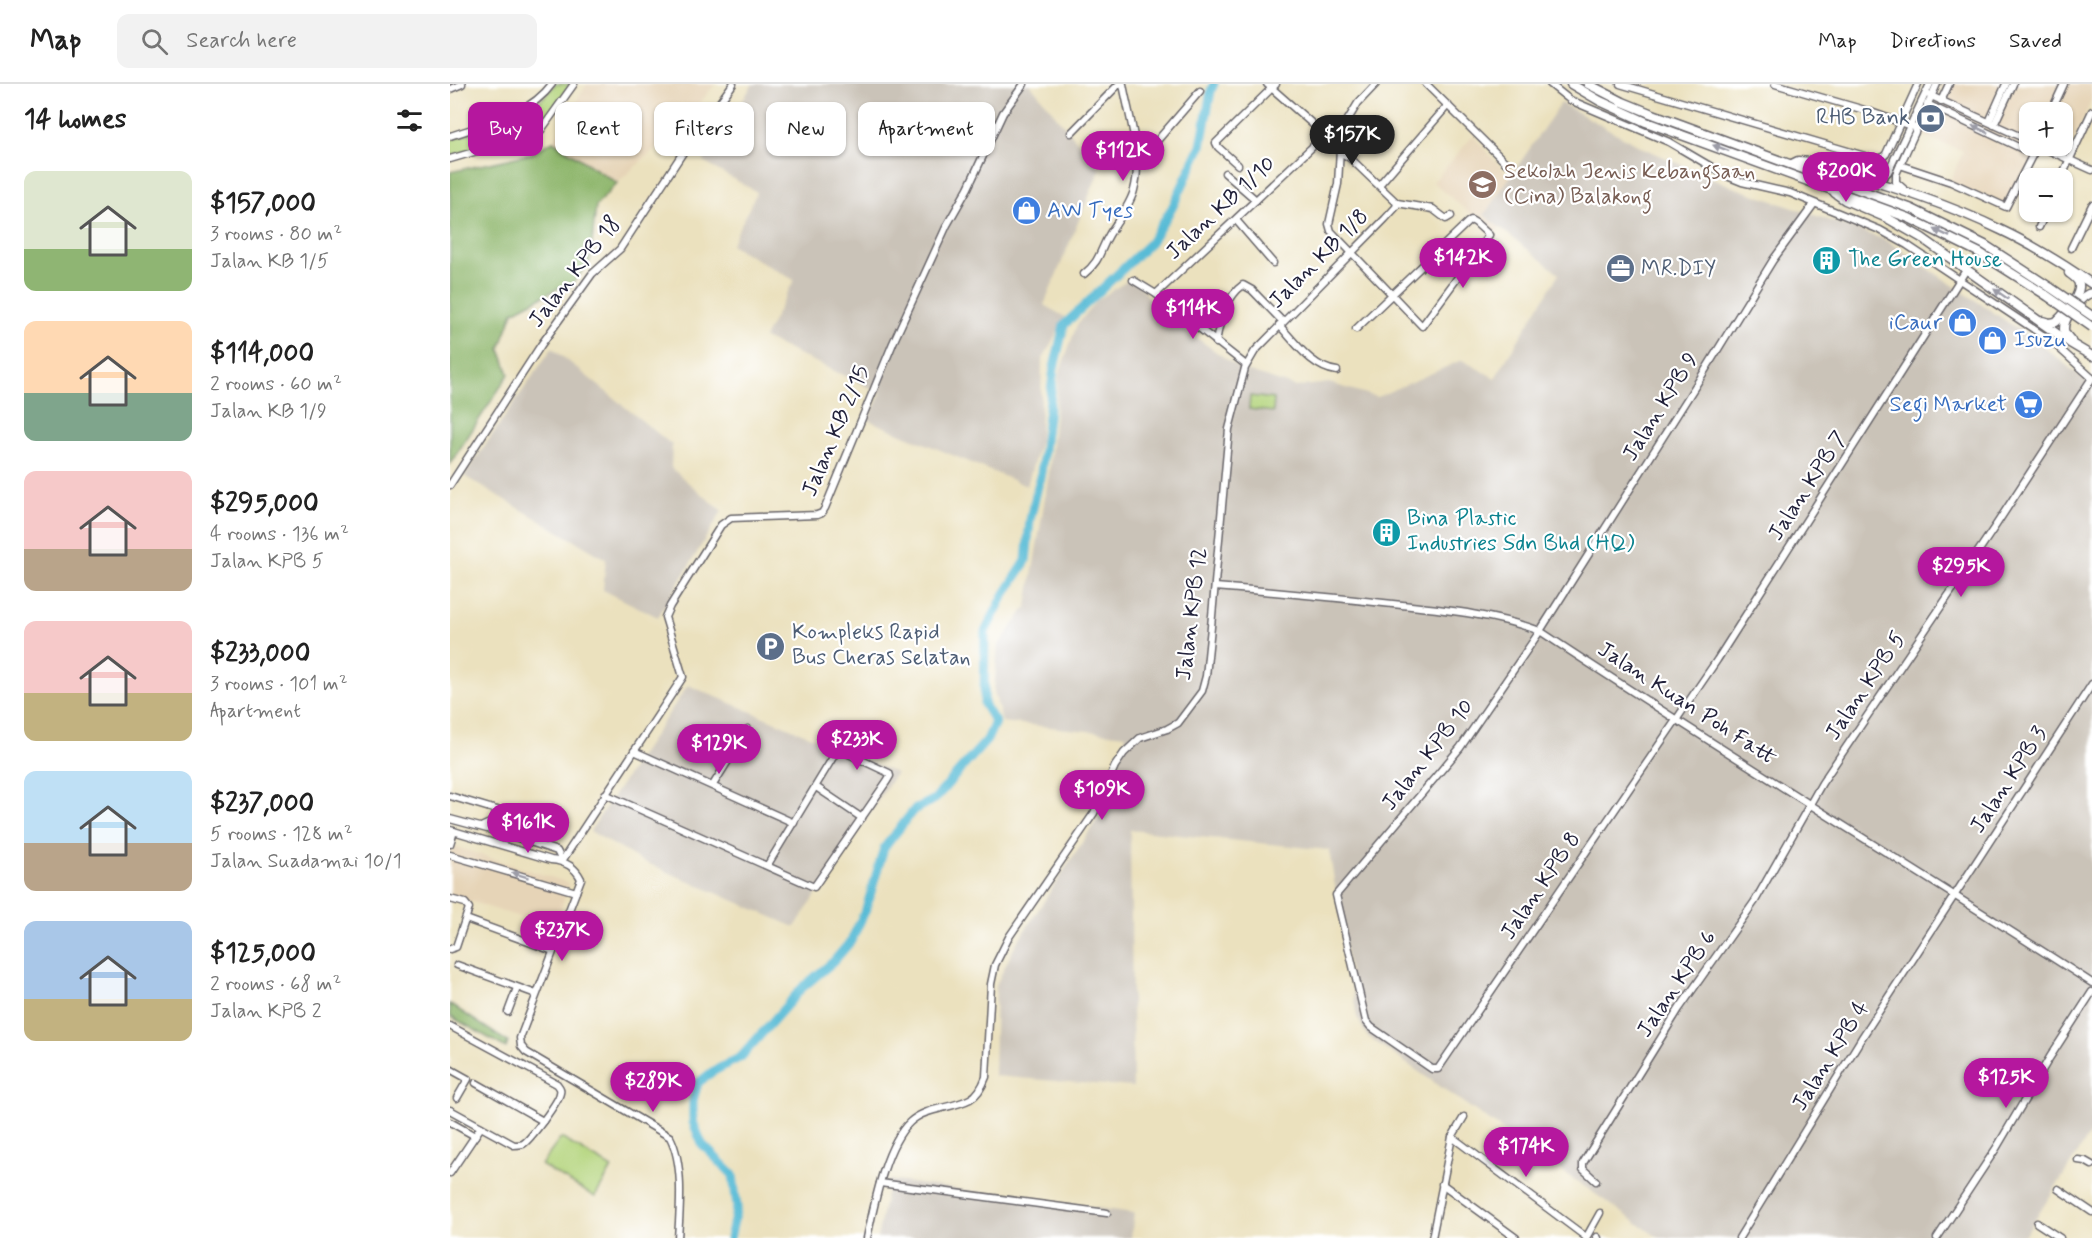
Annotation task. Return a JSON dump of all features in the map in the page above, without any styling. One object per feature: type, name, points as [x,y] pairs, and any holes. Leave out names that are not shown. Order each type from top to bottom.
[{"type":"highway","points":[[1571,84],[1600,101],[1646,122],[1874,204],[1946,235],[2092,316]]},
{"type":"highway","points":[[1588,84],[1650,113],[1886,199],[1950,226],[1985,244],[2092,327]]},
{"type":"highway","points":[[1792,164],[1798,161],[1811,162],[1915,194],[2002,230],[2092,284]]},
{"type":"highway","points":[[1831,188],[1845,200],[1902,226],[2092,356]]},
{"type":"highway","points":[[2028,313],[2044,322],[2056,322],[2077,293],[2079,286],[2077,279],[2050,257]]},
{"type":"highway","points":[[2084,351],[2065,334],[2064,327],[2082,296],[2092,292]]},
{"type":"street","points":[[450,89],[462,84]]},
{"type":"street","points":[[450,136],[520,112],[546,92],[552,84]]},
{"type":"street","points":[[450,159],[538,133],[574,84]]},
{"type":"street","name":"Jalan KPB 18","points":[[450,485],[541,345],[592,274],[620,249],[682,154],[733,84]]},
{"type":"street","name":"Jalan KB 2/15","points":[[562,861],[682,677],[665,617],[721,525],[731,518],[817,515],[825,508],[893,344],[947,225],[968,188],[1004,113],[1024,84]]},
{"type":"street","points":[[1071,133],[1121,84]]},
{"type":"street","points":[[1084,274],[1100,258],[1107,238],[1134,192],[1136,171],[1134,141],[1121,84]]},
{"type":"street","points":[[1356,329],[1392,295],[1471,220],[1489,235],[1422,326],[1392,295],[1352,251],[1331,231],[1329,224],[1338,184],[1341,130],[1358,103],[1376,84]]},
{"type":"street","points":[[1426,84],[1506,163]]},
{"type":"street","points":[[1550,84],[1582,105],[1669,142],[1727,176],[1742,182],[1782,190],[1880,230],[1907,245],[2050,340],[2092,378]]},
{"type":"street","points":[[1620,84],[1875,159],[1882,158],[1886,154],[1918,84]]},
{"type":"street","points":[[1775,84],[1913,126]]},
{"type":"street","points":[[1915,194],[1900,187],[1896,182],[1896,174],[1913,126],[1927,104],[1930,84]]},
{"type":"street","points":[[1863,178],[1884,177],[1928,95],[1937,84]]},
{"type":"street","points":[[1941,101],[1949,84]]},
{"type":"street","points":[[1992,124],[2006,84]]},
{"type":"street","points":[[1992,124],[2013,84]]},
{"type":"street","points":[[2056,102],[2064,84]]},
{"type":"street","points":[[1238,165],[1216,143],[1272,85],[1325,135]]},
{"type":"street","points":[[1134,141],[1156,142],[1200,91]]},
{"type":"street","points":[[1928,95],[2019,136]]},
{"type":"street","points":[[1927,104],[2019,147]]},
{"type":"street","points":[[1379,185],[1448,105]]},
{"type":"street","points":[[2066,168],[2090,123],[2092,111]]},
{"type":"street","name":"Jalan KB 1/10","points":[[1156,294],[1325,135],[1333,130],[1341,130]]},
{"type":"street","points":[[1341,153],[1350,158],[1379,185],[1396,205],[1433,209],[1446,219],[1451,216]]},
{"type":"street","points":[[1900,165],[1951,182],[2006,207],[2032,156]]},
{"type":"street","points":[[2063,156],[2092,170]]},
{"type":"street","points":[[1226,173],[1256,200]]},
{"type":"street","name":"Jalan KPB 9","points":[[1540,631],[1715,356],[1768,267],[1814,204]]},
{"type":"street","name":"Jalan KB 1/8","points":[[1246,365],[1255,351],[1281,323],[1396,205]]},
{"type":"street","points":[[2071,248],[2092,206]]},
{"type":"street","points":[[1236,220],[1273,263]]},
{"type":"street","points":[[2039,227],[2041,222]]},
{"type":"street","name":"Jalan KPB 7","points":[[1676,720],[1871,422],[1966,270]]},
{"type":"street","points":[[1133,280],[1156,294],[1246,365]]},
{"type":"street","points":[[1216,343],[1223,313],[1236,291],[1243,285],[1252,290],[1315,363],[1327,370],[1337,371]]},
{"type":"street","name":"Jalan KPB 12","points":[[867,1238],[880,1184],[891,1154],[910,1122],[923,1114],[972,1099],[981,1089],[986,1077],[991,984],[1001,952],[1025,911],[1054,874],[1094,813],[1115,766],[1124,753],[1140,738],[1178,723],[1202,691],[1206,676],[1229,429],[1246,365]]},
{"type":"street","name":"Jalan KPB 5","points":[[1809,804],[2092,378]]},
{"type":"street","name":"Jalan Kuan Poh Fatt","points":[[1215,587],[1350,599],[1449,611],[1514,622],[1540,631],[1676,720],[2092,983]]},
{"type":"street","name":"Jalan KPB 10","points":[[1435,1070],[1371,1027],[1366,1021],[1336,895],[1460,748],[1540,631]]},
{"type":"street","name":"Jalan KPB 3","points":[[1954,894],[2029,784],[2092,684]]},
{"type":"street","name":"Jalan KPB 8","points":[[1435,1070],[1438,1069],[1676,720]]},
{"type":"street","points":[[713,785],[748,729]]},
{"type":"street","points":[[605,794],[814,887],[890,776],[889,773],[838,749],[767,866]]},
{"type":"street","points":[[634,751],[794,823]]},
{"type":"street","points":[[816,787],[862,818]]},
{"type":"street","points":[[450,796],[560,829]]},
{"type":"street","name":"Jalan KPB 6","points":[[1596,1180],[1583,1169],[1583,1163],[1678,1009],[1755,901],[1809,804]]},
{"type":"street","points":[[500,810],[501,825],[506,834]]},
{"type":"street","points":[[480,827],[492,822],[500,810]]},
{"type":"street","points":[[450,819],[557,851],[562,861]]},
{"type":"street","points":[[450,844],[452,831],[551,860],[562,861],[576,870],[581,879],[534,993],[520,1038],[521,1046],[526,1052],[670,1137],[674,1146],[679,1181],[678,1238]]},
{"type":"street","points":[[450,855],[576,892]]},
{"type":"street","name":"Jalan KPB 4","points":[[1739,1238],[1861,1039],[1954,894]]},
{"type":"street","points":[[450,899],[467,905],[466,919],[458,941],[454,948],[450,948]]},
{"type":"street","points":[[466,919],[550,950]]},
{"type":"street","points":[[457,966],[534,993]]},
{"type":"street","points":[[508,1012],[518,988]]},
{"type":"street","points":[[1937,1238],[1997,1147],[2050,1057],[2092,992]]},
{"type":"street","points":[[450,1026],[558,1084],[560,1095],[543,1120],[521,1145],[514,1145],[450,1110]]},
{"type":"street","points":[[450,1069],[468,1078],[457,1098]]},
{"type":"street","points":[[476,1083],[543,1120]]},
{"type":"street","points":[[1442,1238],[1433,1235],[1442,1184],[1452,1137],[1464,1117]]},
{"type":"street","points":[[450,1122],[475,1136]]},
{"type":"street","points":[[450,1173],[481,1127]]},
{"type":"street","points":[[1452,1137],[1586,1237],[1600,1213]]},
{"type":"street","points":[[2079,1160],[2092,1165]]},
{"type":"street","points":[[880,1184],[1107,1213]]},
{"type":"street","points":[[1442,1184],[1516,1238]]},
{"type":"street","points":[[2058,1189],[2092,1212]]},
{"type":"street","points":[[2037,1223],[2060,1238]]},
{"type":"shaded area","points":[[587,84],[715,84],[701,102],[654,102],[654,150],[617,183],[576,156],[642,156],[642,102],[576,102]]},
{"type":"shaded area","points":[[753,84],[1030,84],[1100,169],[1044,305],[1065,317],[1042,361],[1040,440],[1027,486],[868,420],[881,393],[764,338],[794,280],[731,245],[757,192],[703,162],[707,156],[754,156],[754,102],[741,102]]},
{"type":"shaded area","points":[[1944,84],[2092,84],[2092,99],[2073,142],[2073,102],[2019,102],[2019,156],[2034,156],[2029,168],[2019,168],[2019,189],[2008,213],[1948,186],[1963,151],[1918,134]]},
{"type":"shaded area","points":[[1561,103],[1641,147],[1733,187],[1886,240],[2043,346],[2092,386],[2092,1131],[2023,1238],[1659,1238],[1367,1036],[1357,1017],[1329,850],[1130,830],[1133,1087],[994,1076],[996,985],[1016,944],[1102,812],[1126,735],[1002,722],[994,691],[998,646],[1027,606],[1049,474],[1059,374],[1077,325],[1096,301],[1133,277],[1158,310],[1240,369],[1296,387],[1329,383],[1377,397],[1462,360],[1495,378],[1559,274],[1484,215]]},
{"type":"shaded area","name":"Sekolah Jenis Kebangsaan (Cina) Balakong","points":[[1473,136],[1506,173],[1513,166],[1533,187],[1495,235],[1433,182]]},
{"type":"shaded area","points":[[552,348],[672,445],[671,468],[722,511],[658,617],[603,590],[606,559],[464,476]]},
{"type":"shaded area","points":[[688,685],[896,773],[795,927],[640,860],[590,831]]},
{"type":"shaded area","points":[[453,846],[569,883],[555,928],[450,895],[450,855]]},
{"type":"shaded area","points":[[889,1180],[1134,1213],[1131,1238],[877,1238]]},
{"type":"green space","points":[[555,84],[571,84],[558,102],[555,102],[555,106],[543,123],[543,102],[538,102]]},
{"type":"green space","points":[[468,134],[468,151],[450,156],[450,140]]},
{"type":"green space","points":[[553,141],[555,142],[555,156],[576,156],[617,183],[596,206],[590,261],[570,287],[559,288],[513,312],[500,349],[509,374],[450,464],[450,172],[521,156],[543,156],[543,147]]},
{"type":"green space","points":[[1250,396],[1274,399],[1273,412],[1249,409]]},
{"type":"green space","points":[[450,1004],[508,1042],[506,1048],[450,1016]]},
{"type":"green space","points":[[561,1138],[612,1168],[595,1197],[541,1165]]},
{"type":"waterway","points":[[730,1238],[737,1207],[733,1175],[702,1144],[693,1122],[693,1100],[698,1083],[712,1072],[741,1057],[802,988],[834,961],[851,941],[866,909],[884,848],[914,810],[935,799],[987,740],[995,722],[984,704],[985,632],[1004,595],[1026,561],[1030,520],[1041,473],[1054,368],[1064,325],[1150,243],[1172,208],[1201,146],[1214,84]]},
{"type":"place","name":"RHB Bank","points":[[1931,118]]},
{"type":"place","name":"Sekolah Jenis Kebangsaan (Cina) Balakong","points":[[1483,185]]},
{"type":"place","name":"AW Tyes","points":[[1026,211]]},
{"type":"place","name":"The Green House","points":[[1827,260]]},
{"type":"place","name":"MR.DIY","points":[[1620,269]]},
{"type":"place","name":"iCaur","points":[[1963,323]]},
{"type":"place","name":"Isuzu","points":[[1993,340]]},
{"type":"place","name":"Segi Market","points":[[2028,405]]},
{"type":"place","name":"Bina Plastic Industries Sdn Bhd (HQ)","points":[[1386,532]]},
{"type":"place","name":"Kompleks Rapid Bus Cheras Selatan","points":[[771,646]]}]
